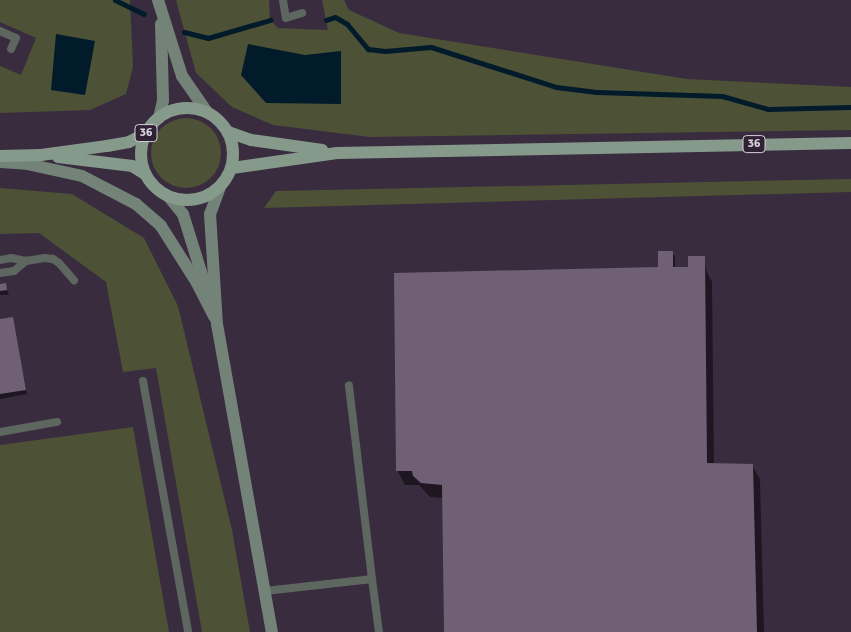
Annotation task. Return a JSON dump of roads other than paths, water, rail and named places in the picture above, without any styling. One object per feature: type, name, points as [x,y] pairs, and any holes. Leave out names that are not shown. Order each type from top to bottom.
[{"type":"main road","points":[[159,6],[182,76],[207,112]]},
{"type":"main road","points":[[159,6],[163,93],[159,118]]},
{"type":"main road","name":"36","points":[[0,156],[41,155],[129,142],[146,133],[159,118],[170,111],[182,108],[207,112],[216,118],[228,132],[251,140],[337,153]]},
{"type":"main road","points":[[228,132],[234,156],[232,168],[220,187],[210,214],[217,324],[272,632]]},
{"type":"main road","name":"36","points":[[145,174],[141,153],[146,133]]},
{"type":"main road","name":"36","points":[[232,168],[337,153],[851,143]]},
{"type":"main road","name":"36","points":[[41,155],[132,166],[145,174],[159,191],[169,197]]},
{"type":"main road","points":[[0,162],[27,164],[82,176],[136,204],[161,226],[197,283],[217,324]]},
{"type":"main road","points":[[169,197],[182,200],[196,200],[209,196],[220,187]]},
{"type":"main road","points":[[169,197],[183,214],[217,324]]},
{"type":"lane","points":[[283,0],[286,18],[302,13]]},
{"type":"lane","points":[[0,31],[16,38],[11,49]]},
{"type":"lane","points":[[0,260],[11,258],[26,261],[45,258],[53,259],[59,262],[74,280]]},
{"type":"lane","points":[[0,273],[14,271],[26,261]]},
{"type":"lane","points":[[144,381],[188,632]]},
{"type":"lane","points":[[349,385],[379,632]]},
{"type":"lane","points":[[0,432],[57,422]]},
{"type":"lane","points":[[265,591],[372,578]]},
{"type":"water","points":[[56,34],[95,41],[85,95],[51,90]]},
{"type":"water","points":[[248,44],[305,55],[341,51],[341,104],[266,103],[241,75]]},
{"type":"waterway","points":[[115,0],[144,14]]},
{"type":"waterway","points":[[326,20],[335,17],[347,24],[368,49],[385,51],[431,47],[556,87],[597,92],[722,96],[768,109],[851,107]]},
{"type":"waterway","points":[[184,32],[208,38],[270,20]]}]
